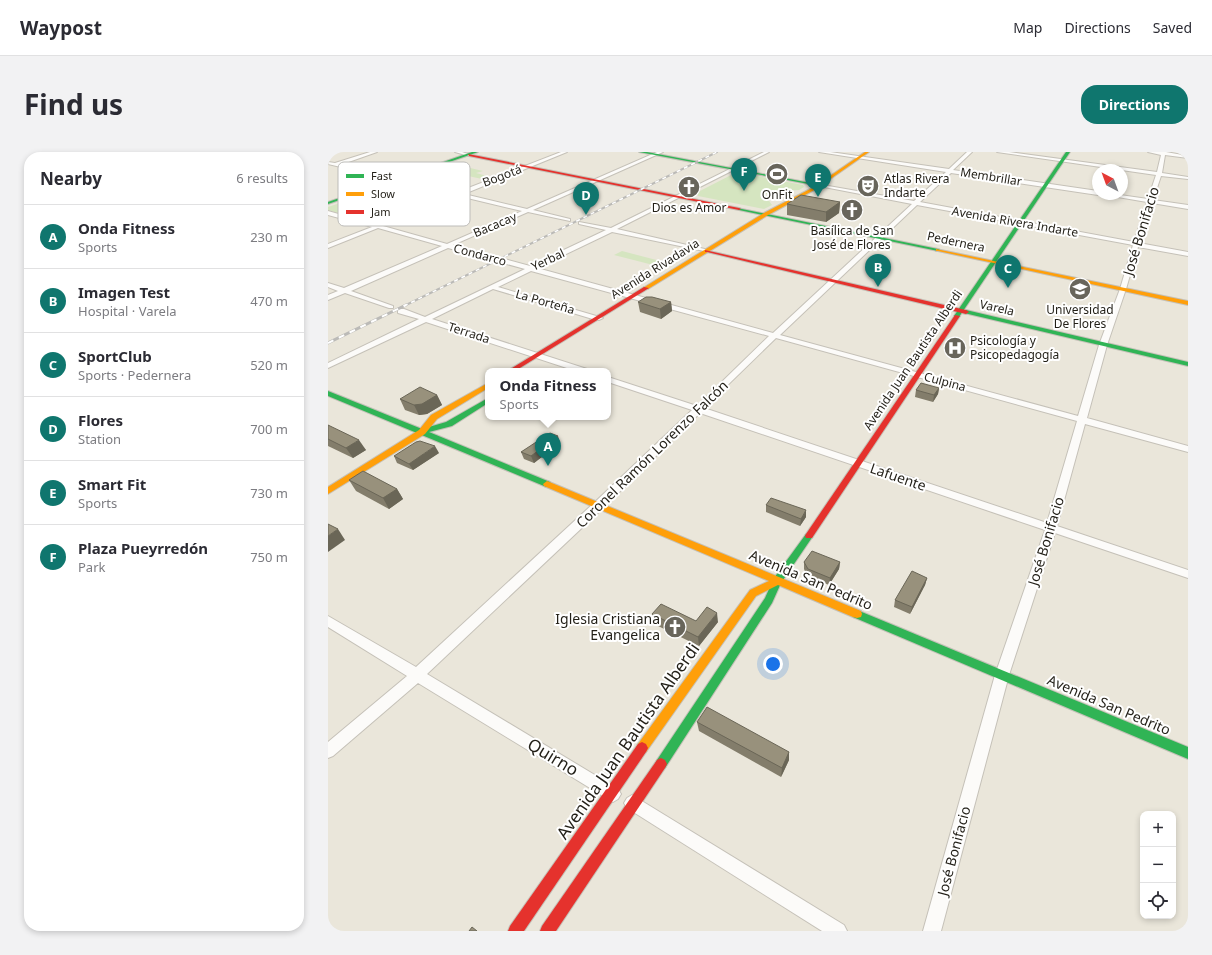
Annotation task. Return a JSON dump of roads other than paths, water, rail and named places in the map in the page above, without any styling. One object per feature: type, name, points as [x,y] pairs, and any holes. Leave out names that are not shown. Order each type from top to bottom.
[{"type":"main road","points":[[641,152],[658,153],[816,187]]},
{"type":"main road","name":"Avenida Rivadavia","points":[[515,368],[707,252],[766,214],[800,194],[816,187],[868,152]]},
{"type":"main road","name":"Avenida Juan Bautista Alberdi","points":[[547,931],[770,600],[777,581],[819,522],[1068,152]]},
{"type":"main road","name":"Pedernera","points":[[473,153],[526,166],[766,214],[1188,303]]},
{"type":"main road","points":[[447,162],[473,153]]},
{"type":"main road","name":"Avenida Rivadavia","points":[[761,228],[807,197],[816,187]]},
{"type":"main road","points":[[328,203],[338,200]]},
{"type":"main road","name":"Avenida Rivadavia","points":[[708,263],[732,249]]},
{"type":"main road","name":"Varela","points":[[707,252],[1188,364]]},
{"type":"main road","name":"Avenida Rivadavia","points":[[635,309],[661,293]]},
{"type":"main road","points":[[541,367],[566,352]]},
{"type":"main road","points":[[422,432],[434,417],[485,386]]},
{"type":"main road","name":"Avenida San Pedrito","points":[[328,393],[599,505],[1188,753]]},
{"type":"main road","points":[[328,491],[422,432],[450,424],[485,402]]},
{"type":"main road","name":"Avenida Juan Bautista Alberdi","points":[[515,931],[611,792],[753,593],[777,581]]},
{"type":"street","points":[[340,162],[375,152]]},
{"type":"street","points":[[457,152],[473,153]]},
{"type":"street","name":"Bogotá","points":[[470,189],[565,152]]},
{"type":"street","name":"Yerbal","points":[[328,366],[611,230],[767,152]]},
{"type":"street","name":"Membrillar","points":[[821,152],[1092,192]]},
{"type":"street","name":"Coronel Ramón Lorenzo Falcón","points":[[328,751],[417,675],[599,505],[774,336],[970,152]]},
{"type":"street","points":[[999,152],[1188,178]]},
{"type":"street","points":[[1150,152],[1188,157]]},
{"type":"street","name":"Bacacay","points":[[328,298],[529,211],[658,153]]},
{"type":"street","name":"José Bonifacio","points":[[932,931],[1002,675],[1051,529],[1103,345],[1123,289],[1136,244],[1151,201],[1159,174],[1163,153]]},
{"type":"street","name":"Avenida Rivera Indarte","points":[[816,187],[1188,254]]},
{"type":"street","points":[[470,197],[568,220]]},
{"type":"street","points":[[1128,198],[1188,207]]},
{"type":"street","name":"Condarco","points":[[328,213],[338,216]]},
{"type":"street","points":[[581,223],[707,252]]},
{"type":"street","name":"Bogotá","points":[[328,246],[377,226]]},
{"type":"street","name":"Condarco","points":[[377,226],[632,297]]},
{"type":"street","points":[[328,286],[391,306]]},
{"type":"street","name":"La Porteña","points":[[492,287],[599,318]]},
{"type":"street","name":"Culpina","points":[[632,297],[1188,449]]},
{"type":"street","name":"Terrada","points":[[401,311],[552,360]]},
{"type":"street","points":[[552,360],[575,368]]},
{"type":"street","name":"Lafuente","points":[[611,380],[1188,574]]},
{"type":"street","name":"Quirno","points":[[328,621],[611,792],[634,804],[838,931]]},
{"type":"railway","points":[[404,306],[717,152]]},
{"type":"railway","points":[[328,343],[406,305]]},
{"type":"place","name":"OnFit","points":[[777,174]]},
{"type":"place","name":"Atlas Rivera Indarte","points":[[868,186]]},
{"type":"place","name":"Dios es Amor","points":[[689,187]]},
{"type":"place","name":"Plaza Pueyrredón","points":[[744,191]]},
{"type":"place","name":"Smart Fit","points":[[818,197]]},
{"type":"place","name":"Basílica de San José de Flores","points":[[852,210]]},
{"type":"place","name":"Flores","points":[[586,215]]},
{"type":"place","name":"Imagen Test","points":[[878,287]]},
{"type":"place","name":"SportClub","points":[[1008,288]]},
{"type":"place","name":"Universidad De Flores","points":[[1080,289]]},
{"type":"place","name":"Psicología y Psicopedagogía","points":[[955,348]]},
{"type":"place","name":"Onda Fitness","points":[[548,466]]},
{"type":"place","name":"Iglesia Cristiana Evangelica","points":[[675,627]]}]
